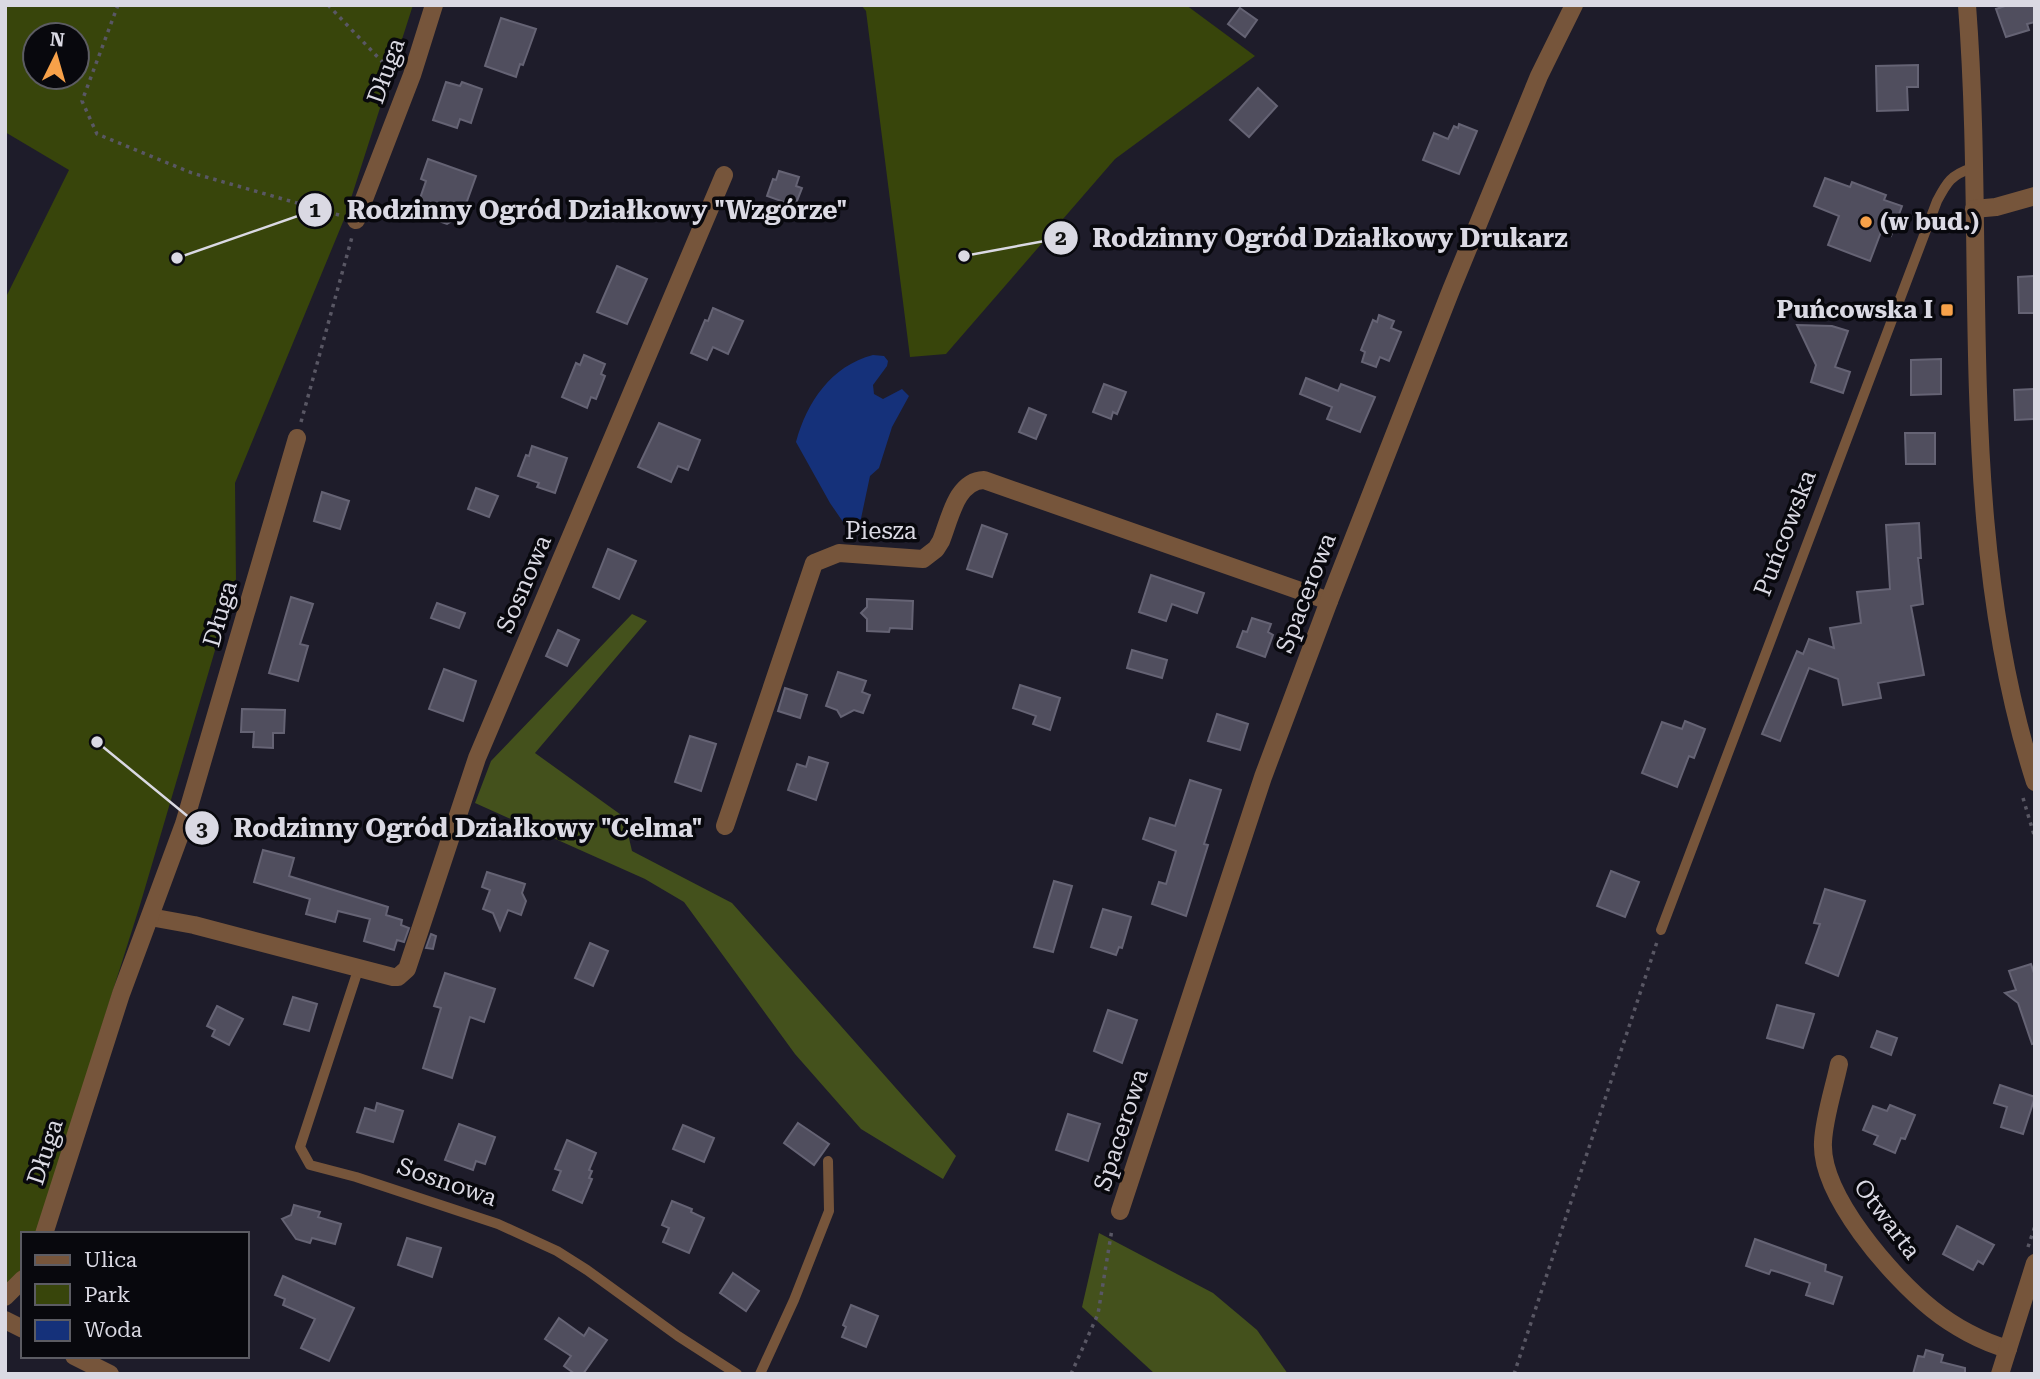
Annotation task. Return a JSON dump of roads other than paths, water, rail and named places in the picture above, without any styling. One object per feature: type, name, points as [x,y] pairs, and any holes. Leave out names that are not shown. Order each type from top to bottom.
[{"type":"street","name":"Długa","points":[[356,220],[412,75],[435,5]]},
{"type":"street","name":"Spacerowa","points":[[1120,1212],[1263,777],[1329,601],[1451,290],[1534,88],[1574,5]]},
{"type":"street","points":[[1967,5],[1976,367],[1986,542],[1991,589],[2005,664],[2024,748],[2035,782]]},
{"type":"street","name":"Sosnowa","points":[[150,917],[194,925],[393,977],[398,977],[407,969],[477,758],[724,175]]},
{"type":"street","points":[[1974,209],[1996,207],[2035,196]]},
{"type":"street","name":"Długa","points":[[45,1232],[121,993],[184,824],[297,438]]},
{"type":"street","name":"Piesza","points":[[725,825],[814,563],[839,553],[923,559],[936,548],[962,490],[975,480],[984,480],[1329,601]]},
{"type":"street","name":"Otwarta","points":[[1839,1063],[1822,1144],[1831,1187],[1871,1247],[1918,1297],[1952,1322],[1996,1346],[2008,1349]]},
{"type":"street","points":[[2000,1374],[2035,1263]]},
{"type":"street","points":[[5,1297],[21,1281]]},
{"type":"street","points":[[5,1320],[21,1328]]},
{"type":"street","points":[[78,1358],[110,1374]]},
{"type":"lane","name":"Puńcowska","points":[[1661,930],[1937,201],[1956,173],[1972,168]]},
{"type":"lane","name":"Sosnowa","points":[[359,967],[300,1147],[310,1165],[356,1177],[498,1224],[557,1251],[737,1374]]},
{"type":"lane","points":[[760,1374],[794,1300],[829,1211],[828,1161]]},
{"type":"water","points":[[873,355],[884,356],[888,361],[873,385],[874,394],[883,399],[902,389],[909,396],[892,427],[879,468],[870,476],[859,528],[850,532],[830,503],[796,442],[807,413],[823,388],[845,368]]},
{"type":"place","name":"(w bud.)","points":[[1866,222]]},
{"type":"place","name":"Rodzinny Ogród Działkowy Drukarz","points":[[964,256]]},
{"type":"place","name":"Rodzinny Ogród Działkowy \"Wzgórze\"","points":[[177,258]]},
{"type":"place","name":"Puńcowska I","points":[[1947,310]]},
{"type":"place","name":"Rodzinny Ogród Działkowy \"Celma\"","points":[[97,742]]}]
